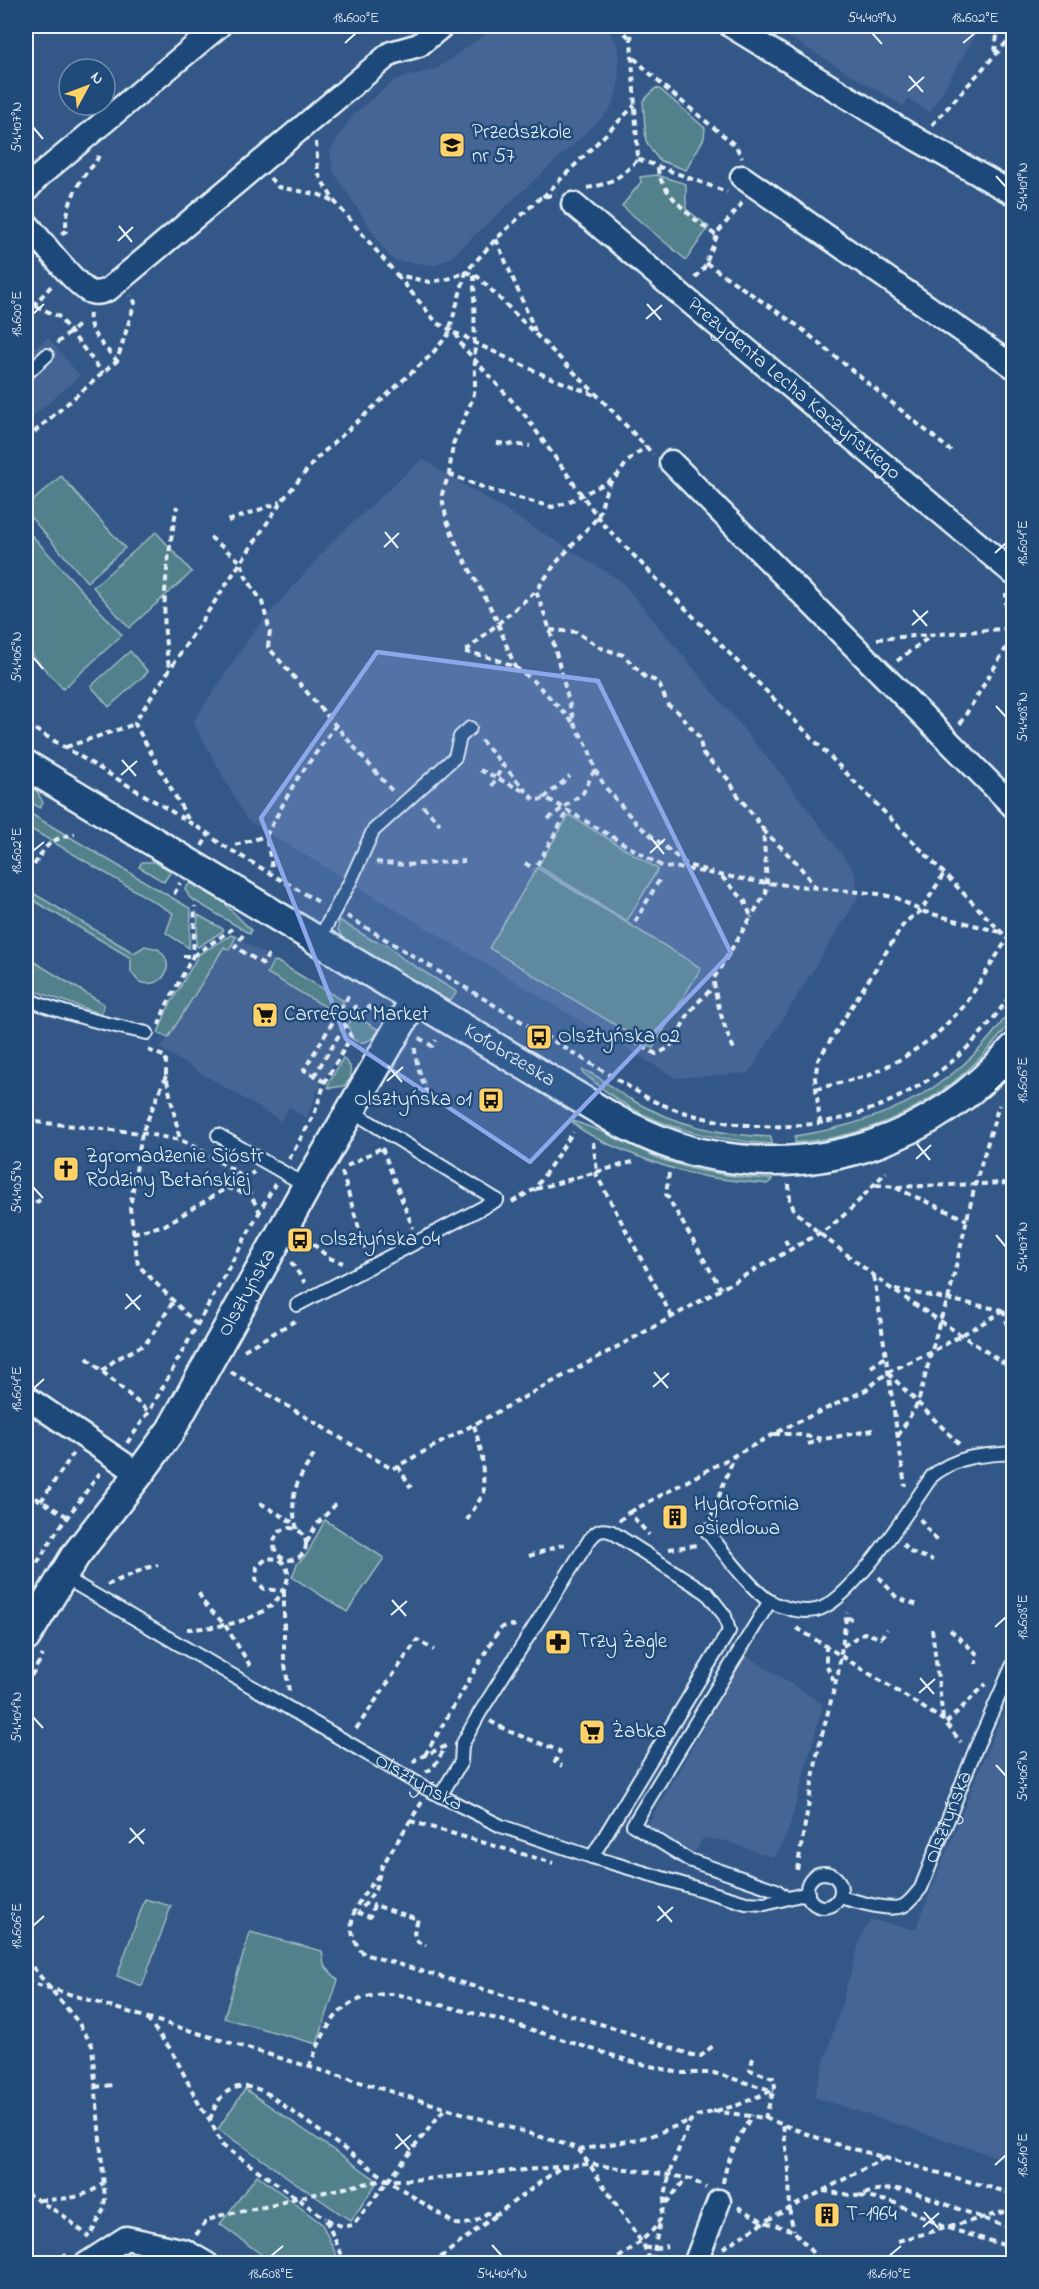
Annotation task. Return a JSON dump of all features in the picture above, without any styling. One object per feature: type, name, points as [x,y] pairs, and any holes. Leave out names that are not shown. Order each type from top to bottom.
[{"type":"street","points":[[26,191],[38,177],[219,26]]},
{"type":"street","points":[[26,222],[79,283],[89,292],[100,293],[117,282],[391,53],[419,45],[442,26]]},
{"type":"street","points":[[731,26],[918,140],[1014,194]]},
{"type":"street","points":[[748,188],[1014,368]]},
{"type":"street","name":"Prezydenta Lecha Kaczyńskiego","points":[[572,195],[680,294],[1011,573]]},
{"type":"street","points":[[671,462],[1014,807]]},
{"type":"street","name":"Kołobrzeska","points":[[26,765],[607,1115],[642,1133],[701,1154],[747,1161],[787,1161],[823,1158],[870,1146],[926,1121],[962,1098],[1014,1048]]},
{"type":"street","name":"Olsztyńska","points":[[26,1637],[87,1539],[171,1430],[350,1110],[415,999]]},
{"type":"street","points":[[26,1396],[139,1474]]},
{"type":"street","points":[[696,2264],[721,2194]]},
{"type":"street","points":[[79,2252],[126,2238],[185,2251],[207,2264]]},
{"type":"lane","points":[[26,374],[47,355]]},
{"type":"lane","points":[[318,941],[350,882],[373,831],[455,757],[460,737],[470,728]]},
{"type":"lane","points":[[26,999],[151,1037]]},
{"type":"lane","points":[[297,1305],[370,1263],[497,1200],[350,1110]]},
{"type":"lane","points":[[218,1135],[307,1186]]},
{"type":"lane","points":[[706,1530],[767,1605],[796,1610],[817,1610],[831,1604],[850,1588],[932,1476],[946,1465],[984,1455],[1014,1453]]},
{"type":"lane","points":[[440,1796],[461,1762],[462,1745],[479,1714],[590,1539],[596,1532],[603,1529],[612,1532],[707,1593],[728,1622],[729,1631],[592,1857]]},
{"type":"lane","name":"Olsztyńska","points":[[62,1576],[440,1796],[501,1826],[592,1857],[746,1903],[765,1904],[808,1893],[815,1905],[822,1907],[829,1906],[840,1897],[894,1909],[904,1906],[921,1888],[976,1748],[1014,1662]]},
{"type":"lane","points":[[767,1605],[633,1825],[689,1860],[776,1890],[786,1898]]},
{"type":"lane","points":[[808,1893],[810,1881],[824,1873],[839,1881],[840,1897]]},
{"type":"path","points":[[617,26],[631,39]]},
{"type":"path","points":[[542,198],[572,195],[615,181],[625,174],[638,159],[631,39],[633,26]]},
{"type":"path","points":[[995,54],[998,26]]},
{"type":"path","points":[[918,140],[1014,33],[1006,26]]},
{"type":"path","points":[[633,57],[663,86],[736,146],[748,188],[717,236],[706,264],[680,294]]},
{"type":"path","points":[[66,748],[135,724],[169,666],[281,502],[316,459],[430,355],[448,335],[466,272],[496,239],[542,198],[636,104]]},
{"type":"path","points":[[318,114],[316,145],[318,173],[335,202],[437,323],[546,376],[599,397]]},
{"type":"path","points":[[638,159],[658,168],[748,188]]},
{"type":"path","points":[[62,233],[66,231],[65,222],[74,194],[86,172],[98,160]]},
{"type":"path","points":[[258,164],[278,187],[320,195],[335,202]]},
{"type":"path","points":[[658,168],[659,176],[683,210],[717,236]]},
{"type":"path","points":[[496,239],[538,337]]},
{"type":"path","points":[[706,264],[798,326],[897,404],[951,451]]},
{"type":"path","points":[[397,275],[430,282],[448,279],[466,272],[474,275],[599,397],[647,448],[627,462],[613,478],[606,491],[598,517],[556,563],[536,591],[465,652],[496,659],[515,667],[526,675],[575,725],[588,747],[595,769],[606,788],[637,824],[687,865],[721,875],[746,901],[751,917]]},
{"type":"path","points":[[474,275],[473,398],[453,444],[449,474],[442,494],[447,521],[457,546],[498,622],[515,667]]},
{"type":"path","points":[[26,439],[117,361],[135,302],[117,282]]},
{"type":"path","points":[[26,302],[58,316],[104,373]]},
{"type":"path","points":[[26,314],[32,305]]},
{"type":"path","points":[[84,305],[91,314],[88,320],[91,330],[117,361]]},
{"type":"path","points":[[47,355],[51,348],[80,324]]},
{"type":"path","points":[[454,333],[463,347],[524,414],[598,517],[1014,945]]},
{"type":"path","points":[[497,443],[530,446]]},
{"type":"path","points":[[449,474],[510,496],[552,507],[582,495],[613,478]]},
{"type":"path","points":[[228,521],[281,502]]},
{"type":"path","points":[[169,666],[164,640],[165,596],[169,547],[177,506]]},
{"type":"path","points":[[210,537],[241,562],[246,577],[262,602],[270,631],[268,647],[403,804]]},
{"type":"path","points":[[1006,629],[1006,590],[1011,573]]},
{"type":"path","points":[[536,591],[550,630],[575,725]]},
{"type":"path","points":[[848,641],[1014,628]]},
{"type":"path","points":[[550,630],[576,632],[601,648],[623,655],[646,678],[654,680],[660,686],[668,705],[678,712],[699,737],[703,754],[729,780],[763,829],[797,862],[816,888]]},
{"type":"path","points":[[882,675],[899,658],[932,634]]},
{"type":"path","points":[[949,743],[1014,635]]},
{"type":"path","points":[[26,724],[209,834],[219,843],[318,903],[336,909],[651,1100],[698,1118],[749,1127],[785,1127],[820,1124],[870,1110],[926,1082],[946,1068],[985,1029],[1014,989]]},
{"type":"path","points":[[135,724],[189,822]]},
{"type":"path","points":[[272,867],[266,836],[295,782],[336,726]]},
{"type":"path","points":[[470,728],[534,800],[543,798],[570,776]]},
{"type":"path","points":[[492,786],[503,765]]},
{"type":"path","points":[[525,863],[535,867],[566,810],[583,792],[595,769]]},
{"type":"path","points":[[480,770],[528,793]]},
{"type":"path","points":[[543,798],[665,868],[673,867],[767,883],[897,898],[921,911],[1001,932]]},
{"type":"path","points":[[548,819],[566,810]]},
{"type":"path","points":[[435,819],[440,824]]},
{"type":"path","points":[[736,1052],[726,1033],[713,987],[714,978],[766,893],[763,829]]},
{"type":"path","points":[[34,865],[47,844],[56,838],[75,834]]},
{"type":"path","points":[[235,845],[266,836]]},
{"type":"path","points":[[673,867],[677,857]]},
{"type":"path","points":[[380,864],[404,865],[465,861]]},
{"type":"path","points":[[820,1124],[814,1078],[818,1060],[905,922],[921,911],[944,875]]},
{"type":"path","points":[[635,922],[661,878]]},
{"type":"path","points":[[180,1140],[166,1076],[166,1057],[148,1050],[151,1037],[193,956],[195,906]]},
{"type":"path","points":[[183,956],[193,956],[232,929]]},
{"type":"path","points":[[243,935],[235,947],[254,959],[263,964],[270,952]]},
{"type":"path","points":[[816,1089],[870,1076],[903,1058],[935,1036],[965,1005],[1008,938]]},
{"type":"path","points":[[1008,938],[1014,938]]},
{"type":"path","points":[[615,1031],[656,1054],[663,1052],[679,1037],[688,1015],[713,987]]},
{"type":"path","points":[[325,1083],[304,1070],[349,995]]},
{"type":"path","points":[[314,1076],[359,1002]]},
{"type":"path","points":[[87,1358],[149,1412],[314,1115],[325,1083],[351,1037],[345,1024]]},
{"type":"path","points":[[415,1035],[415,1057],[424,1079],[428,1098]]},
{"type":"path","points":[[166,1076],[142,1132],[130,1208],[133,1233],[138,1265],[197,1325]]},
{"type":"path","points":[[897,1438],[918,1403],[940,1320],[948,1300],[975,1185],[999,1105]]},
{"type":"path","points":[[26,1121],[142,1132],[180,1140],[238,1173],[260,1212]]},
{"type":"path","points":[[300,1232],[329,1258],[357,1266],[370,1263],[341,1169],[382,1148],[395,1138]]},
{"type":"path","points":[[374,1141],[382,1148],[418,1241]]},
{"type":"path","points":[[593,1142],[596,1172],[672,1317]]},
{"type":"path","points":[[535,1189],[636,1161]]},
{"type":"path","points":[[229,1371],[392,1469],[672,1317],[830,1227],[875,1185],[885,1172]]},
{"type":"path","points":[[133,1233],[165,1225],[227,1188],[233,1176],[238,1173]]},
{"type":"path","points":[[669,1173],[666,1194],[721,1289]]},
{"type":"path","points":[[875,1185],[895,1187],[1014,1184]]},
{"type":"path","points":[[895,1187],[967,1220]]},
{"type":"path","points":[[227,1188],[242,1192],[248,1190]]},
{"type":"path","points":[[26,1208],[40,1200]]},
{"type":"path","points":[[790,1200],[794,1210],[819,1233],[874,1276],[1014,1370]]},
{"type":"path","points":[[688,1232],[695,1227]]},
{"type":"path","points":[[785,1240],[790,1249]]},
{"type":"path","points":[[874,1276],[906,1494]]},
{"type":"path","points":[[890,1288],[1003,1310]]},
{"type":"path","points":[[102,1371],[115,1360],[145,1344],[173,1302]]},
{"type":"path","points":[[619,1521],[629,1512],[773,1434],[866,1390],[888,1372],[932,1352],[1014,1305]]},
{"type":"path","points":[[1003,1310],[1014,1344]]},
{"type":"path","points":[[871,1367],[885,1356]]},
{"type":"path","points":[[888,1372],[964,1449]]},
{"type":"path","points":[[467,1520],[484,1493],[482,1455],[474,1425]]},
{"type":"path","points":[[808,1444],[873,1430]]},
{"type":"path","points":[[773,1434],[793,1434],[824,1439]]},
{"type":"path","points":[[41,1502],[73,1454]]},
{"type":"path","points":[[297,1527],[292,1501],[294,1490],[298,1478],[315,1455]]},
{"type":"path","points":[[706,1530],[734,1456]]},
{"type":"path","points":[[26,1581],[68,1517],[107,1464]]},
{"type":"path","points":[[398,1466],[411,1488]]},
{"type":"path","points":[[26,1492],[68,1517]]},
{"type":"path","points":[[281,1690],[290,1694],[284,1658],[284,1591],[290,1567],[305,1552],[316,1525],[338,1502]]},
{"type":"path","points":[[260,1503],[297,1527],[303,1533],[307,1543]]},
{"type":"path","points":[[629,1512],[653,1539]]},
{"type":"path","points":[[288,1576],[284,1563],[274,1549],[275,1536],[285,1528],[297,1527]]},
{"type":"path","points":[[529,1556],[568,1543]]},
{"type":"path","points":[[663,1549],[681,1549],[696,1545],[700,1547]]},
{"type":"path","points":[[910,1552],[933,1560]]},
{"type":"path","points":[[284,1591],[264,1589],[259,1585],[255,1573],[261,1562],[267,1558],[295,1560]]},
{"type":"path","points":[[868,1564],[897,1598],[918,1605]]},
{"type":"path","points":[[113,1592],[102,1586],[158,1565]]},
{"type":"path","points":[[797,1870],[818,1750],[841,1654],[850,1588]]},
{"type":"path","points":[[188,1635],[178,1629],[225,1625],[256,1615],[284,1591]]},
{"type":"path","points":[[199,1593],[203,1602],[225,1625],[256,1675],[246,1669]]},
{"type":"path","points":[[767,1605],[945,1722],[960,1742],[976,1748]]},
{"type":"path","points":[[846,1618],[854,1619]]},
{"type":"path","points":[[425,1755],[447,1745],[433,1768],[426,1772],[411,1766],[416,1759],[425,1755],[502,1627],[513,1626],[516,1630],[514,1636],[524,1642]]},
{"type":"path","points":[[842,1646],[864,1633],[881,1638],[887,1629]]},
{"type":"path","points":[[932,1629],[945,1722]]},
{"type":"path","points":[[950,1630],[976,1653],[976,1664]]},
{"type":"path","points":[[361,1737],[354,1732],[417,1640],[434,1650]]},
{"type":"path","points":[[826,1645],[826,1664],[835,1684]]},
{"type":"path","points":[[945,1722],[989,1681]]},
{"type":"path","points":[[490,1721],[496,1711]]},
{"type":"path","points":[[479,1714],[508,1731],[560,1751],[555,1762],[562,1766]]},
{"type":"path","points":[[426,1945],[418,1942],[414,1933],[418,1919],[374,1905],[370,1917],[359,1914],[375,1890],[382,1866],[410,1821],[455,1835]]},
{"type":"path","points":[[379,1875],[352,1912],[352,1930],[357,1947],[364,1954],[614,2028],[692,2055],[701,2056],[714,2045]]},
{"type":"path","points":[[26,1959],[78,2022],[92,2045],[104,2183],[103,2211],[79,2252],[53,2264]]},
{"type":"path","points":[[26,1982],[579,2150],[648,2137],[713,2111],[738,2105],[773,2091]]},
{"type":"path","points":[[309,2067],[317,2048],[340,2010],[352,2001],[379,1994],[396,1994],[501,2020],[633,2062],[668,2071],[714,2073],[773,2091]]},
{"type":"path","points":[[147,2018],[172,2051],[222,2145],[336,2225],[347,2227],[354,2224],[445,2108]]},
{"type":"path","points":[[753,2058],[750,2070],[773,2078],[775,2086],[765,2118]]},
{"type":"path","points":[[95,2087],[113,2085]]},
{"type":"path","points":[[210,2120],[215,2105],[232,2088],[242,2085],[254,2087],[265,2092],[388,2181],[455,2224],[464,2225],[477,2221],[487,2213],[497,2214]]},
{"type":"path","points":[[713,2111],[765,2118],[829,2142],[1014,2194]]},
{"type":"path","points":[[721,2194],[726,2169],[735,2145],[752,2115]]},
{"type":"path","points":[[651,2263],[670,2175],[690,2121]]},
{"type":"path","points":[[783,2124],[789,2170],[790,2208],[795,2231],[822,2264]]},
{"type":"path","points":[[579,2150],[642,2244],[651,2263]]},
{"type":"path","points":[[722,2249],[764,2222],[886,2157]]},
{"type":"path","points":[[432,2264],[565,2164]]},
{"type":"path","points":[[206,2221],[222,2215],[378,2181],[426,2179],[565,2164],[589,2164],[688,2179],[665,2205]]},
{"type":"path","points":[[39,2200],[82,2196],[93,2192],[104,2183]]},
{"type":"path","points":[[856,2196],[897,2188],[914,2192],[1014,2230]]},
{"type":"path","points":[[823,2191],[874,2197],[893,2202],[944,2227],[1014,2247]]},
{"type":"path","points":[[26,2193],[64,2216],[89,2237]]},
{"type":"path","points":[[898,2241],[1014,2209]]},
{"type":"path","points":[[325,2218],[346,2264]]},
{"type":"path","points":[[610,2264],[642,2244],[661,2218]]},
{"type":"path","points":[[764,2222],[795,2231]]},
{"type":"path","points":[[642,2244],[654,2249],[667,2246]]},
{"type":"highlighted area","points":[[377,652],[598,681],[731,953],[530,1162],[346,1039],[261,818]]},
{"type":"shaded area","name":"Przedszkole nr 57","points":[[496,26],[606,26],[618,46],[619,82],[614,102],[606,114],[450,258],[435,265],[397,261],[389,256],[381,245],[333,171],[330,150],[354,114],[395,80],[438,68]]},
{"type":"shaded area","points":[[787,26],[973,26],[976,34],[930,112],[908,99],[903,106],[782,33]]},
{"type":"shaded area","points":[[26,335],[36,347],[48,338],[80,376],[26,422]]},
{"type":"shaded area","points":[[422,459],[621,581],[784,778],[855,872],[858,898],[749,1073],[676,1078],[247,820],[193,722],[254,631],[334,540]]},
{"type":"shaded area","points":[[236,937],[347,1003],[339,1016],[349,1038],[317,1092],[307,1118],[289,1107],[281,1121],[161,1049],[224,947],[229,950]]},
{"type":"shaded area","points":[[745,1655],[823,1704],[788,1832],[774,1858],[726,1841],[703,1838],[693,1855],[652,1831],[648,1824]]},
{"type":"shaded area","points":[[1014,1695],[1013,2162],[814,2097],[862,1934],[871,1920],[915,1930],[1009,1697]]},
{"type":"green space","points":[[656,88],[705,128],[704,138],[686,170],[659,160],[646,141],[643,101]]},
{"type":"green space","points":[[657,175],[686,184],[686,209],[709,227],[686,260],[622,206],[641,182],[640,177]]},
{"type":"green space","points":[[61,476],[125,548],[87,582],[26,512],[26,507]]},
{"type":"green space","points":[[26,529],[122,635],[63,689],[26,648]]},
{"type":"green space","points":[[156,532],[192,572],[129,628],[93,587]]},
{"type":"green space","points":[[130,651],[148,672],[109,707],[91,686]]},
{"type":"green space","points":[[26,786],[37,791],[43,803],[40,808],[26,799]]},
{"type":"green space","points":[[26,811],[191,909],[189,948],[166,933],[173,913],[26,826]]},
{"type":"green space","points":[[569,815],[658,869],[627,921],[538,866]]},
{"type":"green space","points":[[142,862],[155,862],[171,871],[164,882],[139,867]]},
{"type":"green space","points":[[537,868],[701,968],[653,1048],[489,948]]},
{"type":"green space","points":[[190,883],[223,902],[251,930],[250,934],[190,898],[185,889]]},
{"type":"green space","points":[[26,889],[134,953],[145,946],[158,949],[167,962],[165,974],[155,982],[148,984],[139,982],[131,972],[131,958],[26,896]]},
{"type":"green space","points":[[198,915],[223,931],[198,947],[196,945]]},
{"type":"green space","points":[[339,920],[372,940],[387,945],[403,959],[457,992],[450,1002],[343,938],[338,930]]},
{"type":"green space","points":[[231,935],[236,937],[229,950],[224,947],[168,1038],[158,1033],[167,1010],[199,954]]},
{"type":"green space","points":[[26,957],[104,1004],[101,1014],[26,988]]},
{"type":"green space","points":[[276,961],[344,1001],[338,1010],[335,1009],[334,1012],[267,973]]},
{"type":"green space","points":[[1013,1006],[1012,1017],[1007,1027],[977,1062],[960,1077],[922,1103],[880,1124],[858,1131],[831,1138],[795,1143],[795,1136],[861,1121],[919,1096],[970,1059]]},
{"type":"green space","points":[[359,1009],[364,1012],[362,1020],[379,1030],[371,1040],[364,1042],[352,1039],[348,1025]]},
{"type":"green space","points":[[343,1058],[350,1066],[351,1078],[344,1086],[330,1088],[329,1083]]},
{"type":"green space","points":[[583,1070],[630,1099],[664,1116],[716,1131],[771,1137],[772,1144],[715,1137],[661,1122],[609,1094],[582,1072]]},
{"type":"green space","points":[[571,1120],[663,1160],[696,1170],[772,1179],[767,1184],[711,1178],[681,1171],[609,1144],[579,1128]]},
{"type":"green space","points":[[325,1520],[384,1558],[347,1612],[292,1577],[297,1564],[307,1554]]},
{"type":"green space","points":[[145,1899],[171,1906],[142,1986],[117,1976]]},
{"type":"green space","points":[[250,1932],[322,1951],[324,1965],[338,1980],[317,2044],[224,2018]]},
{"type":"green space","points":[[245,2089],[378,2181],[351,2221],[218,2129]]},
{"type":"green space","points":[[257,2175],[322,2224],[340,2263],[273,2263],[220,2224]]},
{"type":"place","name":"Przedszkole nr 57","points":[[452,145]]},
{"type":"place","name":"Carrefour Market","points":[[265,1015]]},
{"type":"place","name":"Olsztyńska 02","points":[[539,1037]]},
{"type":"place","name":"Olsztyńska 01","points":[[491,1100]]},
{"type":"place","name":"Zgromadzenie Sióstr Rodziny Betańskiej","points":[[66,1169]]},
{"type":"place","name":"Olsztyńska 04","points":[[300,1240]]},
{"type":"place","name":"Hydrofornia osiedlowa","points":[[675,1517]]},
{"type":"place","name":"Trzy Żagle","points":[[558,1642]]},
{"type":"place","name":"Żabka","points":[[592,1732]]},
{"type":"place","name":"T-1964","points":[[827,2215]]}]
